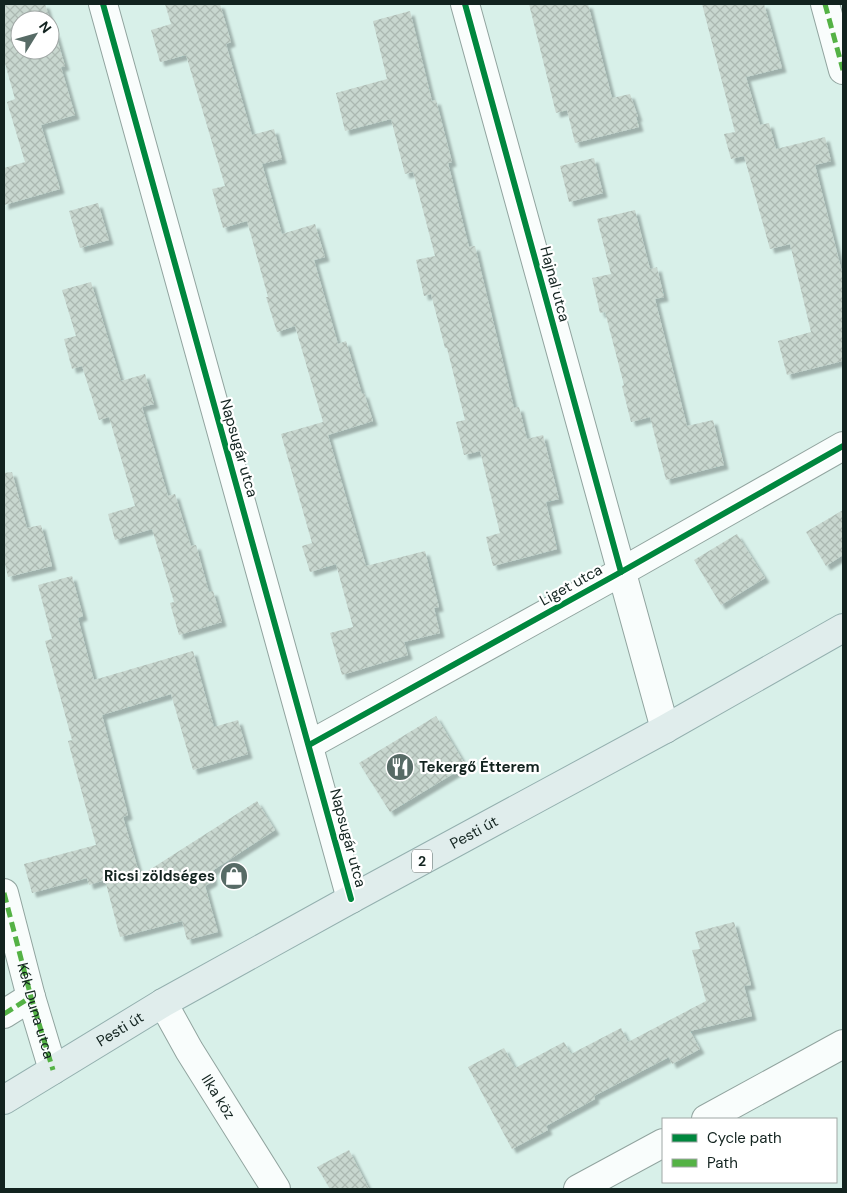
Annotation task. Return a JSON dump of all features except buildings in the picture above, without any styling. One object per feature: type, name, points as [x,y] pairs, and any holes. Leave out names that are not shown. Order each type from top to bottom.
[{"type":"main road","name":"Pesti út","points":[[4,1100],[163,1003],[665,729],[843,628]]},
{"type":"street","name":"Napsugár utca","points":[[103,4],[351,899]]},
{"type":"street","name":"Hajnal utca","points":[[465,4],[665,729]]},
{"type":"street","points":[[825,4],[838,29],[843,70]]},
{"type":"street","name":"Liget utca","points":[[309,745],[843,446]]},
{"type":"street","name":"Kék Duna utca","points":[[4,893],[31,997],[53,1070]]},
{"type":"street","points":[[4,1014],[31,997]]},
{"type":"street","name":"Ilka köz","points":[[163,1003],[189,1050],[276,1189]]},
{"type":"street","points":[[708,1118],[843,1044]]},
{"type":"street","points":[[578,1189],[662,1144]]},
{"type":"marked path","points":[[825,4],[843,70]]},
{"type":"marked path","points":[[4,893],[31,997],[53,1070]]},
{"type":"marked path","points":[[4,1014],[31,997]]},
{"type":"cycle path","points":[[103,4],[351,899]]},
{"type":"cycle path","points":[[465,4],[621,572]]},
{"type":"cycle path","points":[[309,745],[843,446]]},
{"type":"place","name":"Tekergő Étterem","points":[[400,767]]},
{"type":"place","name":"Ricsi zöldséges","points":[[234,876]]}]
